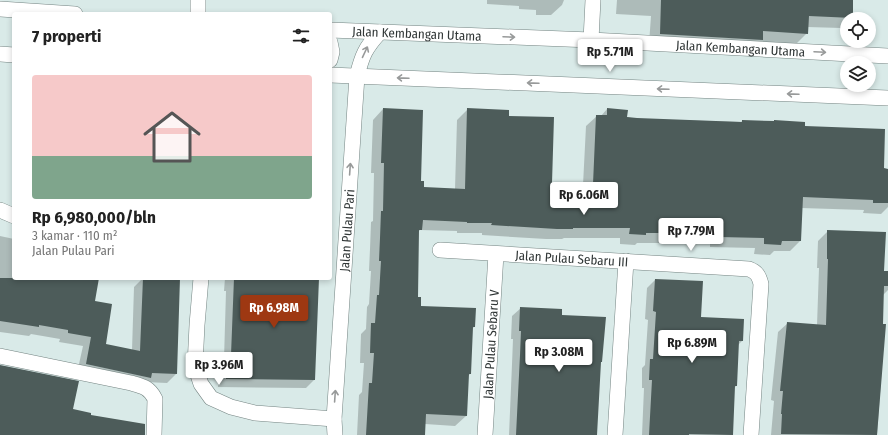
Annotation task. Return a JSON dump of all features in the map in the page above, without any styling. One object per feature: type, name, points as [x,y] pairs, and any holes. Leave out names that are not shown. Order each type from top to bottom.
[{"type":"street","points":[[198,0],[198,12]]},
{"type":"street","points":[[591,40],[593,0]]},
{"type":"street","points":[[0,9],[45,12]]},
{"type":"street","name":"Jalan Kembangan Utama","points":[[332,30],[591,40],[888,56]]},
{"type":"street","name":"Jalan Pulau Pari","points":[[335,435],[329,419],[357,76],[368,44],[380,32]]},
{"type":"street","points":[[0,54],[12,55]]},
{"type":"street","points":[[332,75],[888,98]]},
{"type":"street","points":[[0,210],[12,215]]},
{"type":"street","name":"Jalan Pulau Sebaru III","points":[[440,250],[749,269],[758,275],[761,284],[751,435]]},
{"type":"street","name":"Jalan Pulau Sebaru V","points":[[485,435],[496,254]]},
{"type":"street","points":[[615,435],[626,262]]},
{"type":"street","points":[[201,280],[195,366],[201,384],[211,398],[231,407],[255,413],[329,419]]},
{"type":"street","points":[[0,356],[131,382],[147,388],[155,399],[154,435]]},
{"type":"building","points":[[661,0],[853,0],[853,12],[840,12],[840,17],[809,16],[808,34],[763,31],[763,40],[660,34]]},
{"type":"building","points":[[383,108],[423,110],[421,181],[424,181],[424,187],[465,189],[467,108],[509,110],[509,116],[554,117],[552,183],[593,184],[596,115],[607,115],[607,108],[628,110],[627,117],[637,118],[742,122],[742,120],[774,120],[805,122],[805,126],[885,129],[884,168],[888,169],[888,203],[873,203],[873,200],[803,197],[801,241],[782,241],[781,245],[764,244],[764,238],[719,237],[720,233],[646,233],[646,235],[629,234],[630,228],[557,229],[491,225],[492,223],[423,220],[422,230],[419,230],[418,297],[421,297],[421,306],[476,308],[475,327],[473,327],[471,374],[469,374],[467,416],[426,414],[425,435],[366,435],[369,383],[372,383],[374,353],[370,353],[371,323],[375,323],[377,295],[379,295],[381,261],[379,261],[381,211],[383,211],[384,163],[381,163]]},
{"type":"building","points":[[827,230],[886,232],[884,271],[888,271],[888,286],[884,286],[883,324],[886,324],[877,435],[781,434],[783,391],[780,391],[787,322],[826,325],[828,259]]},
{"type":"building","points":[[0,278],[12,278],[12,280],[99,280],[95,301],[112,304],[106,344],[140,351],[143,280],[180,280],[177,374],[152,373],[151,378],[86,364],[91,337],[68,333],[68,330],[0,321]]},
{"type":"building","points":[[655,279],[703,281],[701,317],[744,319],[743,341],[739,341],[733,435],[649,435],[652,380],[649,380],[650,359],[653,359],[656,312],[653,311]]},
{"type":"building","points":[[234,280],[319,280],[315,380],[226,379],[227,354],[231,355]]},
{"type":"building","points":[[520,307],[562,309],[562,315],[606,317],[601,362],[597,435],[516,435],[521,331],[519,331]]},
{"type":"building","points":[[0,365],[79,381],[73,409],[91,413],[91,415],[145,424],[145,435],[0,435]]}]
